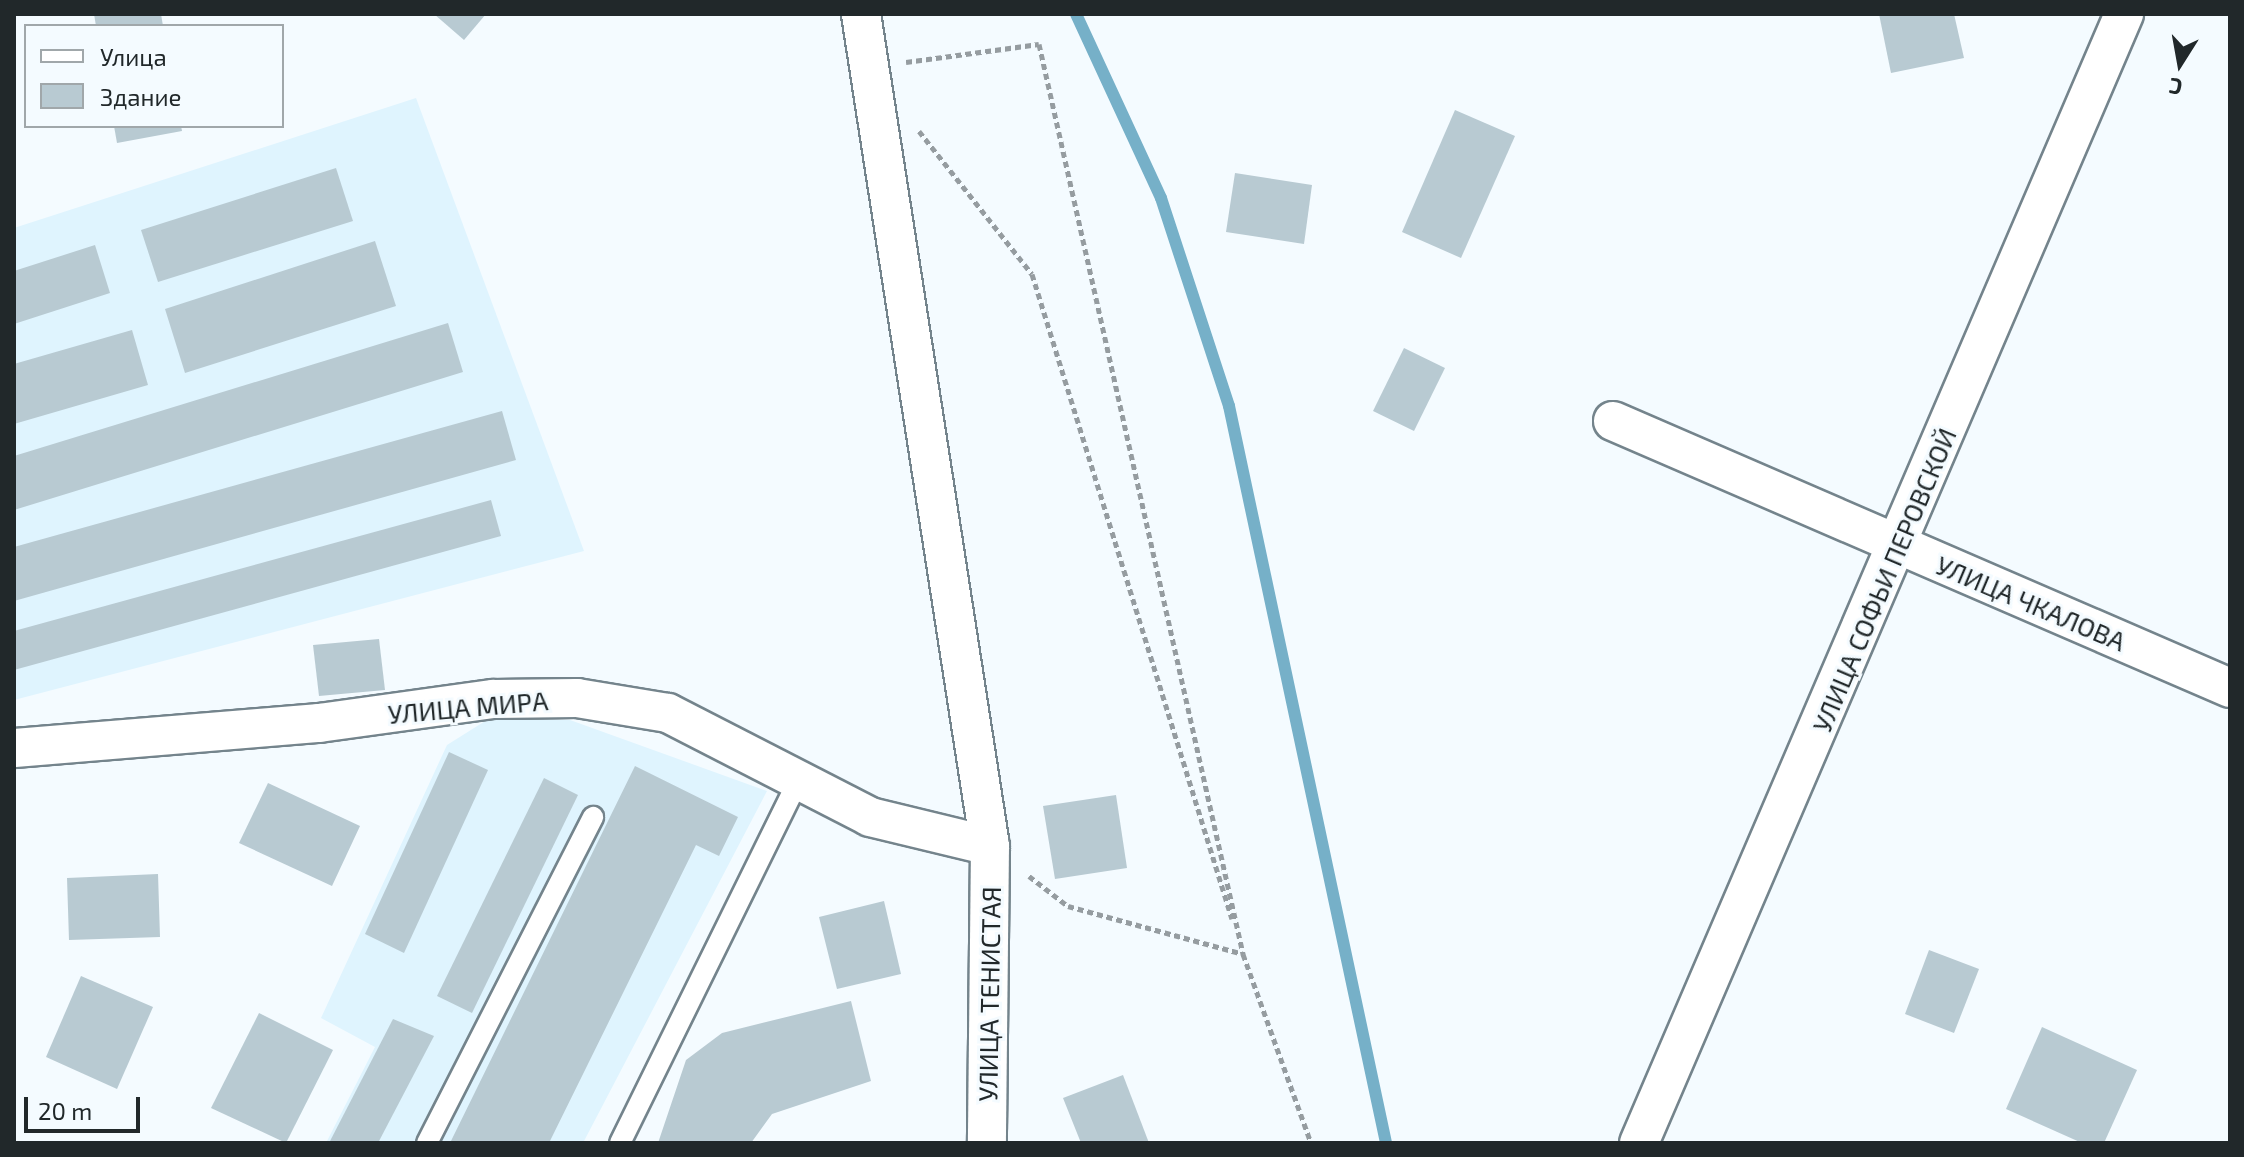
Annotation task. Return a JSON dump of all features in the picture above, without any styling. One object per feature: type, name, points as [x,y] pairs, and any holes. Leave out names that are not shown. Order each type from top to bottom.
[{"type":"street","name":"УЛИЦА ТЕНИСТАЯ","points":[[861,14],[990,846],[987,1143]]},
{"type":"street","name":"УЛИЦА СОФЬИ ПЕРОВСКОЙ","points":[[1639,1143],[1899,547],[2124,14]]},
{"type":"street","name":"УЛИЦА ЧКАЛОВА","points":[[1613,421],[2230,688]]},
{"type":"street","name":"УЛИЦА МИРА","points":[[14,748],[319,723],[493,699],[577,698],[668,713],[870,817],[990,846]]},
{"type":"lane","points":[[620,1143],[798,781]]},
{"type":"lane","points":[[427,1143],[593,817]]},
{"type":"path","points":[[868,67],[1039,44],[1243,954]]},
{"type":"path","points":[[916,128],[1032,274],[1243,954],[1311,1143]]},
{"type":"path","points":[[990,846],[1068,906],[1243,954]]},
{"type":"shaded area","points":[[416,98],[584,551],[14,700],[14,228]]},
{"type":"shaded area","points":[[490,718],[570,720],[767,791],[583,1143],[326,1143],[375,1047],[321,1018],[447,745]]},
{"type":"building","points":[[94,14],[161,14],[163,24],[96,24]]},
{"type":"building","points":[[434,14],[486,14],[464,40]]},
{"type":"building","points":[[1879,14],[1954,14],[1964,58],[1891,73]]},
{"type":"building","points":[[1455,110],[1515,136],[1461,258],[1402,232]]},
{"type":"building","points":[[114,128],[181,128],[182,131],[117,143]]},
{"type":"building","points":[[336,168],[353,221],[158,282],[141,230]]},
{"type":"building","points":[[1235,173],[1312,185],[1304,244],[1226,232]]},
{"type":"building","points":[[375,241],[396,306],[185,373],[165,309]]},
{"type":"building","points":[[95,245],[110,293],[14,324],[14,271]]},
{"type":"building","points":[[448,323],[463,372],[14,510],[14,456]]},
{"type":"building","points":[[132,330],[148,385],[14,424],[14,364]]},
{"type":"building","points":[[1404,348],[1445,368],[1414,431],[1373,411]]},
{"type":"building","points":[[502,411],[516,460],[14,601],[14,547]]},
{"type":"building","points":[[491,500],[501,536],[14,670],[14,631]]},
{"type":"building","points":[[379,639],[385,690],[319,696],[313,645]]},
{"type":"building","points":[[449,752],[488,770],[404,953],[365,934]]},
{"type":"building","points":[[635,766],[738,817],[719,856],[696,845],[549,1143],[450,1143]]},
{"type":"building","points":[[544,778],[578,795],[472,1013],[437,996]]},
{"type":"building","points":[[268,783],[360,826],[332,886],[239,843]]},
{"type":"building","points":[[1116,795],[1127,868],[1055,879],[1043,806]]},
{"type":"building","points":[[158,874],[160,937],[69,940],[67,878]]},
{"type":"building","points":[[884,901],[901,974],[837,989],[819,917]]},
{"type":"building","points":[[1929,950],[1979,969],[1954,1033],[1905,1014]]},
{"type":"building","points":[[81,976],[153,1007],[117,1089],[46,1057]]},
{"type":"building","points":[[851,1001],[871,1081],[772,1114],[751,1143],[658,1143],[686,1060],[722,1033]]},
{"type":"building","points":[[259,1013],[333,1050],[286,1143],[211,1108]]},
{"type":"building","points":[[393,1019],[434,1036],[378,1143],[329,1143]]},
{"type":"building","points":[[2042,1027],[2137,1070],[2104,1143],[2082,1143],[2006,1109]]},
{"type":"building","points":[[1123,1075],[1149,1143],[1081,1143],[1063,1098]]},
{"type":"waterway","points":[[1076,14],[1161,198],[1229,406],[1386,1143]]}]
